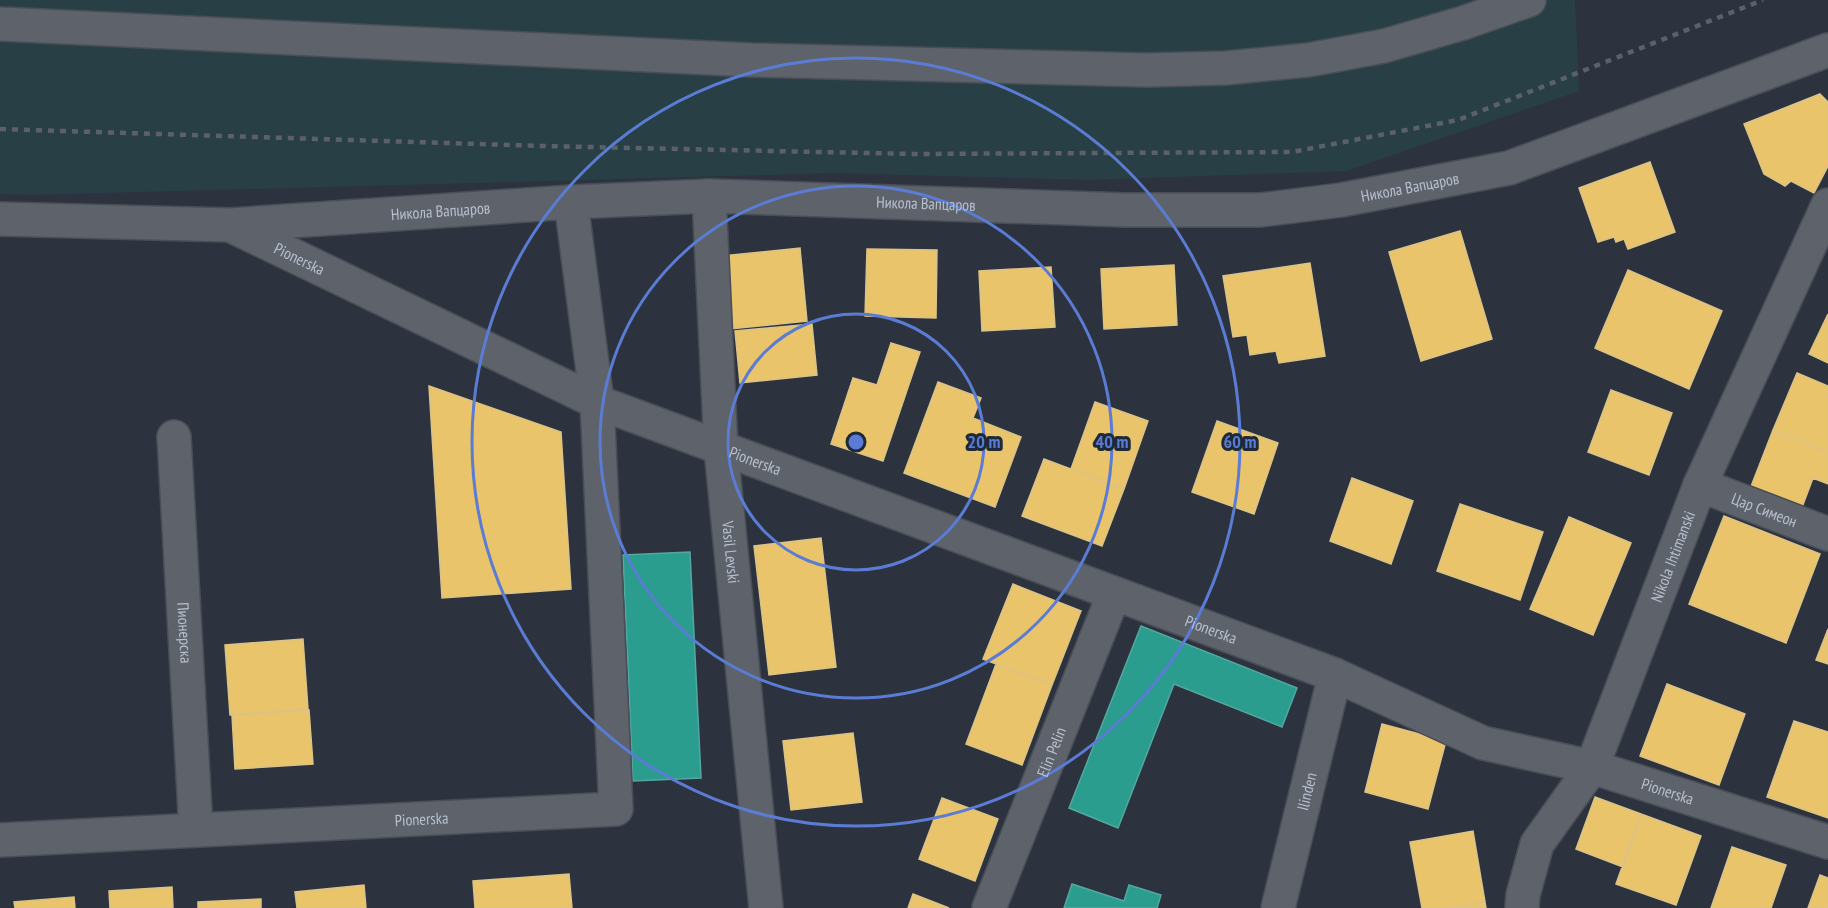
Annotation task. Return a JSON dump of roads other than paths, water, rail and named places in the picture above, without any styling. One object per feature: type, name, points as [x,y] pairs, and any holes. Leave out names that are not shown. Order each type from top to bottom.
[{"type":"street","points":[[0,24],[751,60],[1158,70],[1250,66],[1308,60],[1374,48],[1463,23],[1529,0]]},
{"type":"street","name":"Никола Вапцаров","points":[[0,219],[230,225],[571,202],[710,196],[1126,210],[1260,210],[1341,200],[1509,168],[1828,50]]},
{"type":"street","name":"Vasil Levski","points":[[710,196],[721,449],[766,908]]},
{"type":"street","name":"Pionerska","points":[[0,840],[616,809],[597,402],[571,202]]},
{"type":"street","name":"Nikola Ihtimanski","points":[[1522,908],[1523,895],[1537,843],[1592,767],[1701,485],[1828,205]]},
{"type":"street","name":"Pionerska","points":[[230,225],[597,402],[1335,675],[1483,743],[1592,767],[1828,842]]},
{"type":"street","name":"Пионерска","points":[[174,436],[196,830]]},
{"type":"street","name":"Цар Симеон","points":[[1701,485],[1828,534]]},
{"type":"street","name":"Elin Pelin","points":[[989,908],[1114,594]]},
{"type":"street","name":"Ilinden","points":[[1278,908],[1335,675]]},
{"type":"railway","points":[[0,129],[542,146],[912,154],[1292,152],[1458,120],[1763,0]]}]
